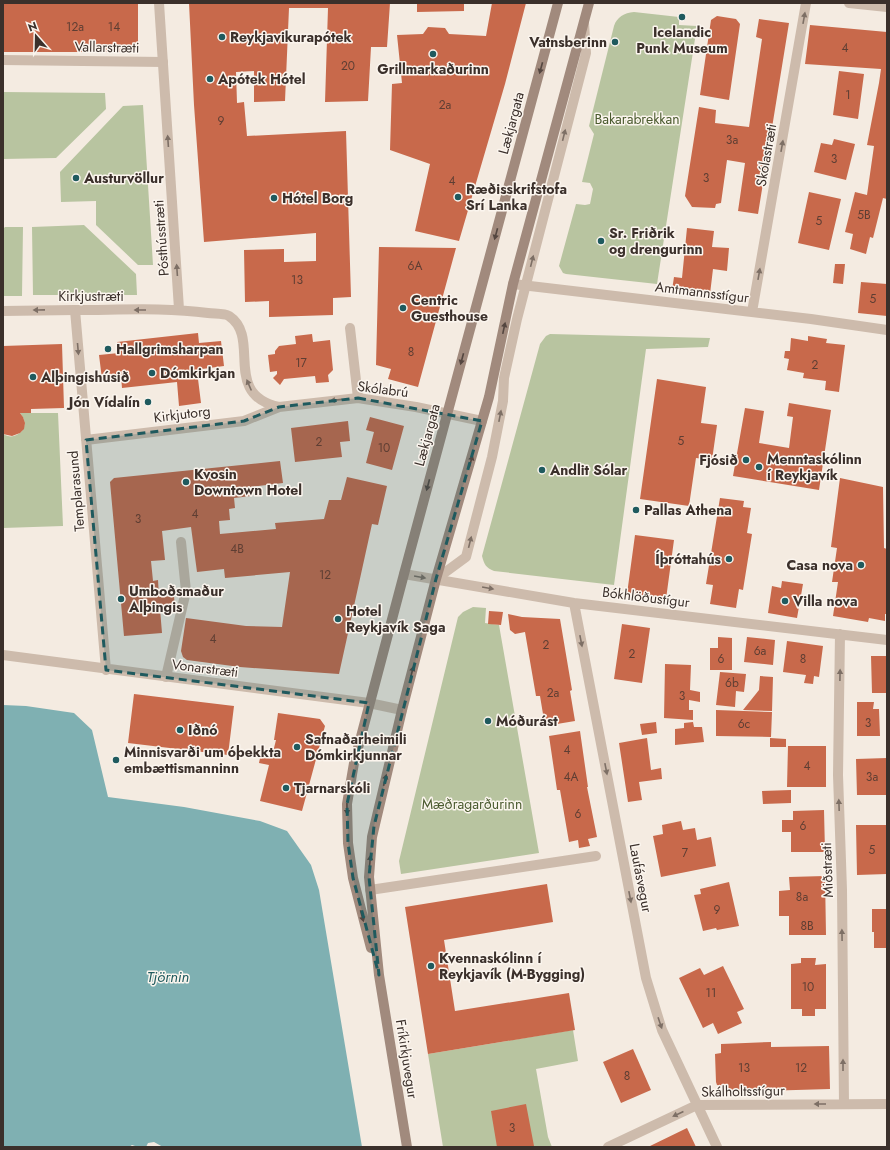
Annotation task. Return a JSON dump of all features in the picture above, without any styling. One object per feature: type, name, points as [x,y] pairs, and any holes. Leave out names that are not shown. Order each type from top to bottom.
[{"type":"main road","name":"Lækjargata","points":[[353,878],[348,843],[347,804],[354,763],[558,3]]},
{"type":"main road","points":[[402,710],[436,579],[489,397],[513,284],[589,3]]},
{"type":"main road","name":"Fríkirkjuvegur","points":[[402,710],[374,826],[369,877],[379,975],[407,1147]]},
{"type":"main road","name":"Fríkirkjuvegur","points":[[353,878],[379,975]]},
{"type":"street","name":"Pósthússtræti","points":[[159,3],[180,309]]},
{"type":"street","name":"Skólastræti","points":[[752,312],[806,3]]},
{"type":"street","points":[[849,3],[887,7]]},
{"type":"street","points":[[436,579],[466,557],[492,457],[503,401],[504,378],[526,286],[586,54],[584,21]]},
{"type":"street","name":"Vallarstræti","points":[[3,60],[163,62]]},
{"type":"street","name":"Amtmannsstígur","points":[[513,284],[752,312],[887,330]]},
{"type":"street","points":[[180,309],[228,315],[238,325],[242,337],[247,380],[250,388],[262,401],[270,405],[279,406]]},
{"type":"street","name":"Kirkjustræti","points":[[3,311],[180,309]]},
{"type":"street","name":"Templarasund","points":[[75,310],[106,670]]},
{"type":"street","points":[[350,328],[358,398]]},
{"type":"street","name":"Skólabrú","points":[[279,406],[358,398],[447,413],[482,421]]},
{"type":"street","name":"Kirkjutorg","points":[[86,440],[244,421],[279,406]]},
{"type":"street","points":[[166,677],[186,591],[181,542]]},
{"type":"street","name":"Bókhlöðustígur","points":[[404,574],[574,603],[887,640]]},
{"type":"street","name":"Laufásvegur","points":[[574,603],[646,978],[662,1030],[717,1147]]},
{"type":"street","name":"Miðstræti","points":[[840,634],[838,775],[842,890],[844,1104]]},
{"type":"street","name":"Vonarstræti","points":[[3,655],[106,670],[369,703],[402,710]]},
{"type":"street","points":[[370,890],[596,856]]},
{"type":"street","name":"Skálholtsstígur","points":[[608,1147],[697,1105],[887,1104]]},
{"type":"highlighted area","points":[[358,398],[482,421],[436,579],[374,826],[369,877],[379,975],[353,878],[348,843],[347,804],[369,703],[106,670],[86,440],[244,421],[279,407]]},
{"type":"green space","name":"Bakarabrekkan","points":[[634,12],[679,17],[679,25],[697,26],[657,284],[566,274],[563,273],[559,266],[576,204],[590,204],[593,189],[590,183],[582,182],[594,134],[589,126],[614,26],[621,16]]},
{"type":"green space","points":[[3,92],[105,93],[106,109],[56,158],[3,159]]},
{"type":"green space","points":[[143,105],[153,265],[138,265],[96,225],[96,201],[61,202],[60,172],[123,106]]},
{"type":"green space","points":[[84,225],[136,274],[137,295],[33,295],[32,227]]},
{"type":"green space","points":[[5,227],[23,227],[22,296],[3,296],[3,229]]},
{"type":"green space","points":[[550,334],[710,338],[708,347],[646,349],[614,585],[494,571],[489,569],[482,556],[540,344],[546,336]]},
{"type":"green space","points":[[20,413],[58,413],[63,526],[3,528],[3,434],[13,436],[22,431],[24,422]]},
{"type":"green space","name":"Mæðragarðurinn","points":[[473,607],[486,608],[485,623],[499,625],[539,853],[401,874],[399,861],[458,617],[463,612]]},
{"type":"green space","points":[[573,1030],[578,1061],[536,1069],[548,1137],[552,1147],[443,1147],[428,1054]]},
{"type":"water","name":"Tjörnin","points":[[3,705],[26,706],[74,713],[92,730],[108,797],[184,807],[260,821],[287,831],[311,865],[319,890],[362,1147],[163,1147],[154,1142],[148,1143],[146,1147],[132,1145],[129,1147],[3,1147]]},
{"type":"building","points":[[3,3],[138,3],[138,52],[3,52]]},
{"type":"building","points":[[189,3],[390,3],[387,47],[371,47],[368,101],[325,102],[328,8],[289,8],[285,101],[254,102],[254,71],[236,72],[237,103],[244,102],[247,136],[346,131],[351,297],[333,298],[333,315],[269,317],[269,301],[245,302],[244,250],[284,249],[284,262],[316,261],[316,233],[204,242],[194,105]]},
{"type":"building","points":[[417,3],[464,3],[464,11],[417,12]]},
{"type":"building","points":[[492,3],[526,3],[505,84],[459,241],[415,231],[430,164],[390,150],[392,84],[402,83],[397,35],[423,34],[428,27],[445,28],[449,34],[486,36]]},
{"type":"building","points":[[717,16],[736,19],[740,24],[729,100],[700,95],[711,20]]},
{"type":"building","points":[[759,19],[789,23],[758,214],[738,211],[745,163],[727,160],[721,203],[716,204],[715,208],[692,207],[685,196],[699,107],[716,110],[715,123],[749,127],[762,39],[756,37]]},
{"type":"building","points":[[810,25],[887,32],[887,199],[883,198],[873,238],[870,237],[866,254],[850,249],[853,234],[845,232],[855,192],[867,195],[874,146],[867,145],[881,69],[805,64]]},
{"type":"building","points":[[839,71],[864,74],[858,119],[833,115]]},
{"type":"building","points":[[834,139],[855,144],[846,180],[814,172],[821,143],[832,145]]},
{"type":"building","points":[[809,192],[841,199],[829,250],[798,243]]},
{"type":"building","points":[[687,228],[714,231],[712,247],[729,248],[727,271],[713,269],[710,294],[672,290],[674,277],[682,278]]},
{"type":"building","points":[[379,247],[456,248],[418,387],[388,379],[391,369],[376,365]]},
{"type":"building","points":[[835,264],[845,264],[843,284],[833,283]]},
{"type":"building","points":[[861,282],[887,284],[887,316],[858,313]]},
{"type":"building","name":"Dómkirkjan","points":[[198,333],[199,343],[221,341],[224,366],[202,369],[203,379],[198,379],[201,403],[179,406],[177,382],[122,388],[121,376],[102,379],[99,355],[119,353],[117,342]]},
{"type":"building","points":[[312,334],[313,342],[330,340],[333,370],[328,375],[329,382],[316,383],[315,376],[284,379],[280,385],[273,378],[277,374],[277,371],[270,372],[268,355],[275,354],[275,351],[279,346],[296,344],[295,336]]},
{"type":"building","points":[[808,336],[827,339],[826,343],[845,345],[839,392],[825,390],[826,381],[803,378],[804,373],[787,370],[789,359],[784,358],[785,351],[790,351],[791,338],[808,341]]},
{"type":"building","name":"Alþingishúsið","points":[[62,344],[64,408],[31,409],[31,413],[20,413],[25,423],[24,429],[20,433],[12,436],[3,434],[3,346]]},
{"type":"building","points":[[657,379],[706,387],[701,423],[717,425],[712,460],[696,458],[689,506],[640,499]]},
{"type":"building","points":[[789,403],[831,410],[819,490],[733,476],[745,408],[764,411],[759,443],[789,448],[793,417],[787,416]]},
{"type":"building","points":[[370,417],[404,426],[392,470],[366,463],[374,432],[366,430]]},
{"type":"building","points":[[348,421],[350,441],[340,442],[342,457],[295,462],[291,428]]},
{"type":"building","points":[[280,461],[283,483],[250,487],[251,496],[234,498],[235,508],[229,509],[230,520],[219,521],[220,534],[276,529],[275,523],[324,519],[329,500],[341,500],[347,477],[387,486],[378,525],[372,524],[339,674],[240,667],[187,660],[183,657],[181,651],[186,618],[246,626],[282,627],[290,572],[225,578],[224,569],[197,572],[191,527],[162,531],[165,560],[151,561],[153,581],[158,580],[159,597],[174,596],[175,608],[160,609],[162,633],[124,636],[110,482],[114,478]]},
{"type":"building","name":"Casa nova","points":[[840,478],[883,487],[884,548],[887,549],[887,614],[885,614],[885,621],[869,618],[868,622],[833,616],[838,582],[832,582],[837,548],[831,547]]},
{"type":"building","name":"Íþróttahús","points":[[720,498],[744,501],[743,507],[751,508],[747,533],[752,534],[743,590],[739,589],[736,608],[710,604],[713,585],[706,584]]},
{"type":"building","points":[[635,535],[674,540],[666,599],[627,594]]},
{"type":"building","name":"Villa nova","points":[[782,581],[803,584],[797,618],[768,613],[772,586],[781,588]]},
{"type":"building","points":[[489,611],[503,612],[501,625],[488,624]]},
{"type":"building","points":[[508,614],[522,617],[560,619],[572,690],[570,691],[575,721],[545,726],[540,696],[536,696],[525,632],[515,634],[510,630]]},
{"type":"building","points":[[622,624],[650,628],[642,683],[614,679]]},
{"type":"building","points":[[718,637],[732,638],[732,670],[710,670],[710,648],[718,648]]},
{"type":"building","points":[[747,637],[775,640],[773,665],[744,662]]},
{"type":"building","points":[[787,641],[823,646],[819,677],[814,676],[813,684],[804,683],[806,675],[783,672]]},
{"type":"building","points":[[871,656],[887,656],[887,693],[872,693]]},
{"type":"building","points":[[665,664],[691,665],[690,690],[700,692],[700,702],[689,700],[689,710],[693,710],[693,720],[664,718]]},
{"type":"building","points":[[720,672],[746,674],[744,692],[736,691],[735,707],[716,705]]},
{"type":"building","points":[[760,676],[773,677],[772,711],[743,710],[759,690]]},
{"type":"building","name":"Iðnó","points":[[134,694],[234,706],[228,755],[128,743]]},
{"type":"building","points":[[857,702],[874,702],[873,709],[879,709],[880,736],[857,736]]},
{"type":"building","points":[[716,710],[772,712],[771,737],[716,736]]},
{"type":"building","name":"Safnaðarheimili Dómkirkjunnar","points":[[278,713],[320,719],[325,726],[302,811],[260,801],[269,765],[259,763],[261,753],[272,756],[276,740],[274,740]]},
{"type":"building","points":[[656,722],[657,733],[642,735],[640,724]]},
{"type":"building","points":[[693,722],[694,727],[702,727],[704,742],[675,745],[675,729],[684,728],[684,723]]},
{"type":"building","points":[[580,731],[587,787],[597,837],[588,839],[590,846],[579,848],[578,840],[569,842],[560,790],[557,790],[549,736]]},
{"type":"building","points":[[647,738],[651,770],[661,768],[662,779],[639,782],[642,800],[628,802],[619,743]]},
{"type":"building","points":[[770,738],[786,739],[786,747],[770,747]]},
{"type":"building","points":[[788,746],[826,746],[826,787],[787,787]]},
{"type":"building","points":[[887,758],[887,795],[857,795],[856,759]]},
{"type":"building","points":[[791,790],[791,803],[763,804],[762,791]]},
{"type":"building","points":[[824,810],[825,852],[791,852],[791,832],[782,832],[782,820],[793,820],[793,811]]},
{"type":"building","points":[[681,821],[683,830],[695,828],[697,840],[711,837],[716,866],[661,877],[653,836],[663,834],[662,825]]},
{"type":"building","points":[[856,825],[887,825],[887,874],[857,875]]},
{"type":"building","points":[[825,876],[826,935],[789,935],[789,916],[779,916],[779,891],[790,890],[789,877]]},
{"type":"building","points":[[729,882],[739,926],[703,931],[694,895],[701,894],[700,889]]},
{"type":"building","name":"Kvennaskólinn í Reykjavík (M-Bygging)","points":[[547,884],[553,922],[444,940],[455,1011],[569,993],[575,1030],[428,1054],[405,907]]},
{"type":"building","points":[[872,909],[887,909],[887,948],[874,948]]},
{"type":"building","points":[[801,958],[816,958],[815,965],[826,964],[826,1009],[815,1009],[815,1016],[802,1016],[802,1009],[791,1009],[791,964],[801,963]]},
{"type":"building","points":[[723,966],[744,1009],[737,1012],[742,1023],[718,1034],[713,1023],[703,1028],[679,978],[700,968],[704,975]]},
{"type":"building","points":[[771,1042],[771,1047],[829,1046],[830,1089],[722,1092],[722,1086],[717,1085],[716,1082],[715,1054],[721,1053],[721,1044]]},
{"type":"building","points":[[633,1049],[651,1090],[621,1103],[603,1062]]},
{"type":"building","points":[[526,1104],[534,1146],[497,1147],[491,1111]]},
{"type":"building","points":[[687,1128],[696,1147],[650,1147],[650,1146]]},
{"type":"place","name":"Icelandic Punk Museum","points":[[682,17]]},
{"type":"place","name":"Reykjavikurapótek","points":[[222,37]]},
{"type":"place","name":"Vatnsberinn","points":[[615,42]]},
{"type":"place","name":"Grillmarkaðurinn","points":[[433,54]]},
{"type":"place","name":"Apótek Hótel","points":[[210,79]]},
{"type":"place","name":"Austurvöllur","points":[[76,178]]},
{"type":"place","name":"Ræðisskrifstofa Srí Lanka","points":[[458,197]]},
{"type":"place","name":"Hótel Borg","points":[[274,198]]},
{"type":"place","name":"Sr. Friðrik og drengurinn","points":[[601,241]]},
{"type":"place","name":"Centric Guesthouse","points":[[403,308]]},
{"type":"place","name":"Hallgrimsharpan","points":[[108,349]]},
{"type":"place","name":"Dómkirkjan","points":[[152,373]]},
{"type":"place","name":"Alþingishúsið","points":[[33,377]]},
{"type":"place","name":"Jón Vídalín","points":[[148,402]]},
{"type":"place","name":"Fjósið","points":[[746,460]]},
{"type":"place","name":"Menntaskólinn í Reykjavík","points":[[759,467]]},
{"type":"place","name":"Andlit Sólar","points":[[542,470]]},
{"type":"place","name":"Kvosin Downtown Hotel","points":[[186,482]]},
{"type":"place","name":"Pallas Athena","points":[[636,510]]},
{"type":"place","name":"Íþróttahús","points":[[729,559]]},
{"type":"place","name":"Casa nova","points":[[861,565]]},
{"type":"place","name":"Umboðsmaður Alþingis","points":[[121,599]]},
{"type":"place","name":"Villa nova","points":[[785,601]]},
{"type":"place","name":"Hotel Reykjavík Saga","points":[[338,619]]},
{"type":"place","name":"Móðurást","points":[[488,721]]},
{"type":"place","name":"Iðnó","points":[[180,730]]},
{"type":"place","name":"Safnaðarheimili Dómkirkjunnar","points":[[297,747]]},
{"type":"place","name":"Minnisvarði um óþekkta embættismanninn","points":[[116,760]]},
{"type":"place","name":"Tjarnarskóli","points":[[286,788]]},
{"type":"place","name":"Kvennaskólinn í Reykjavík (M-Bygging)","points":[[431,966]]}]
